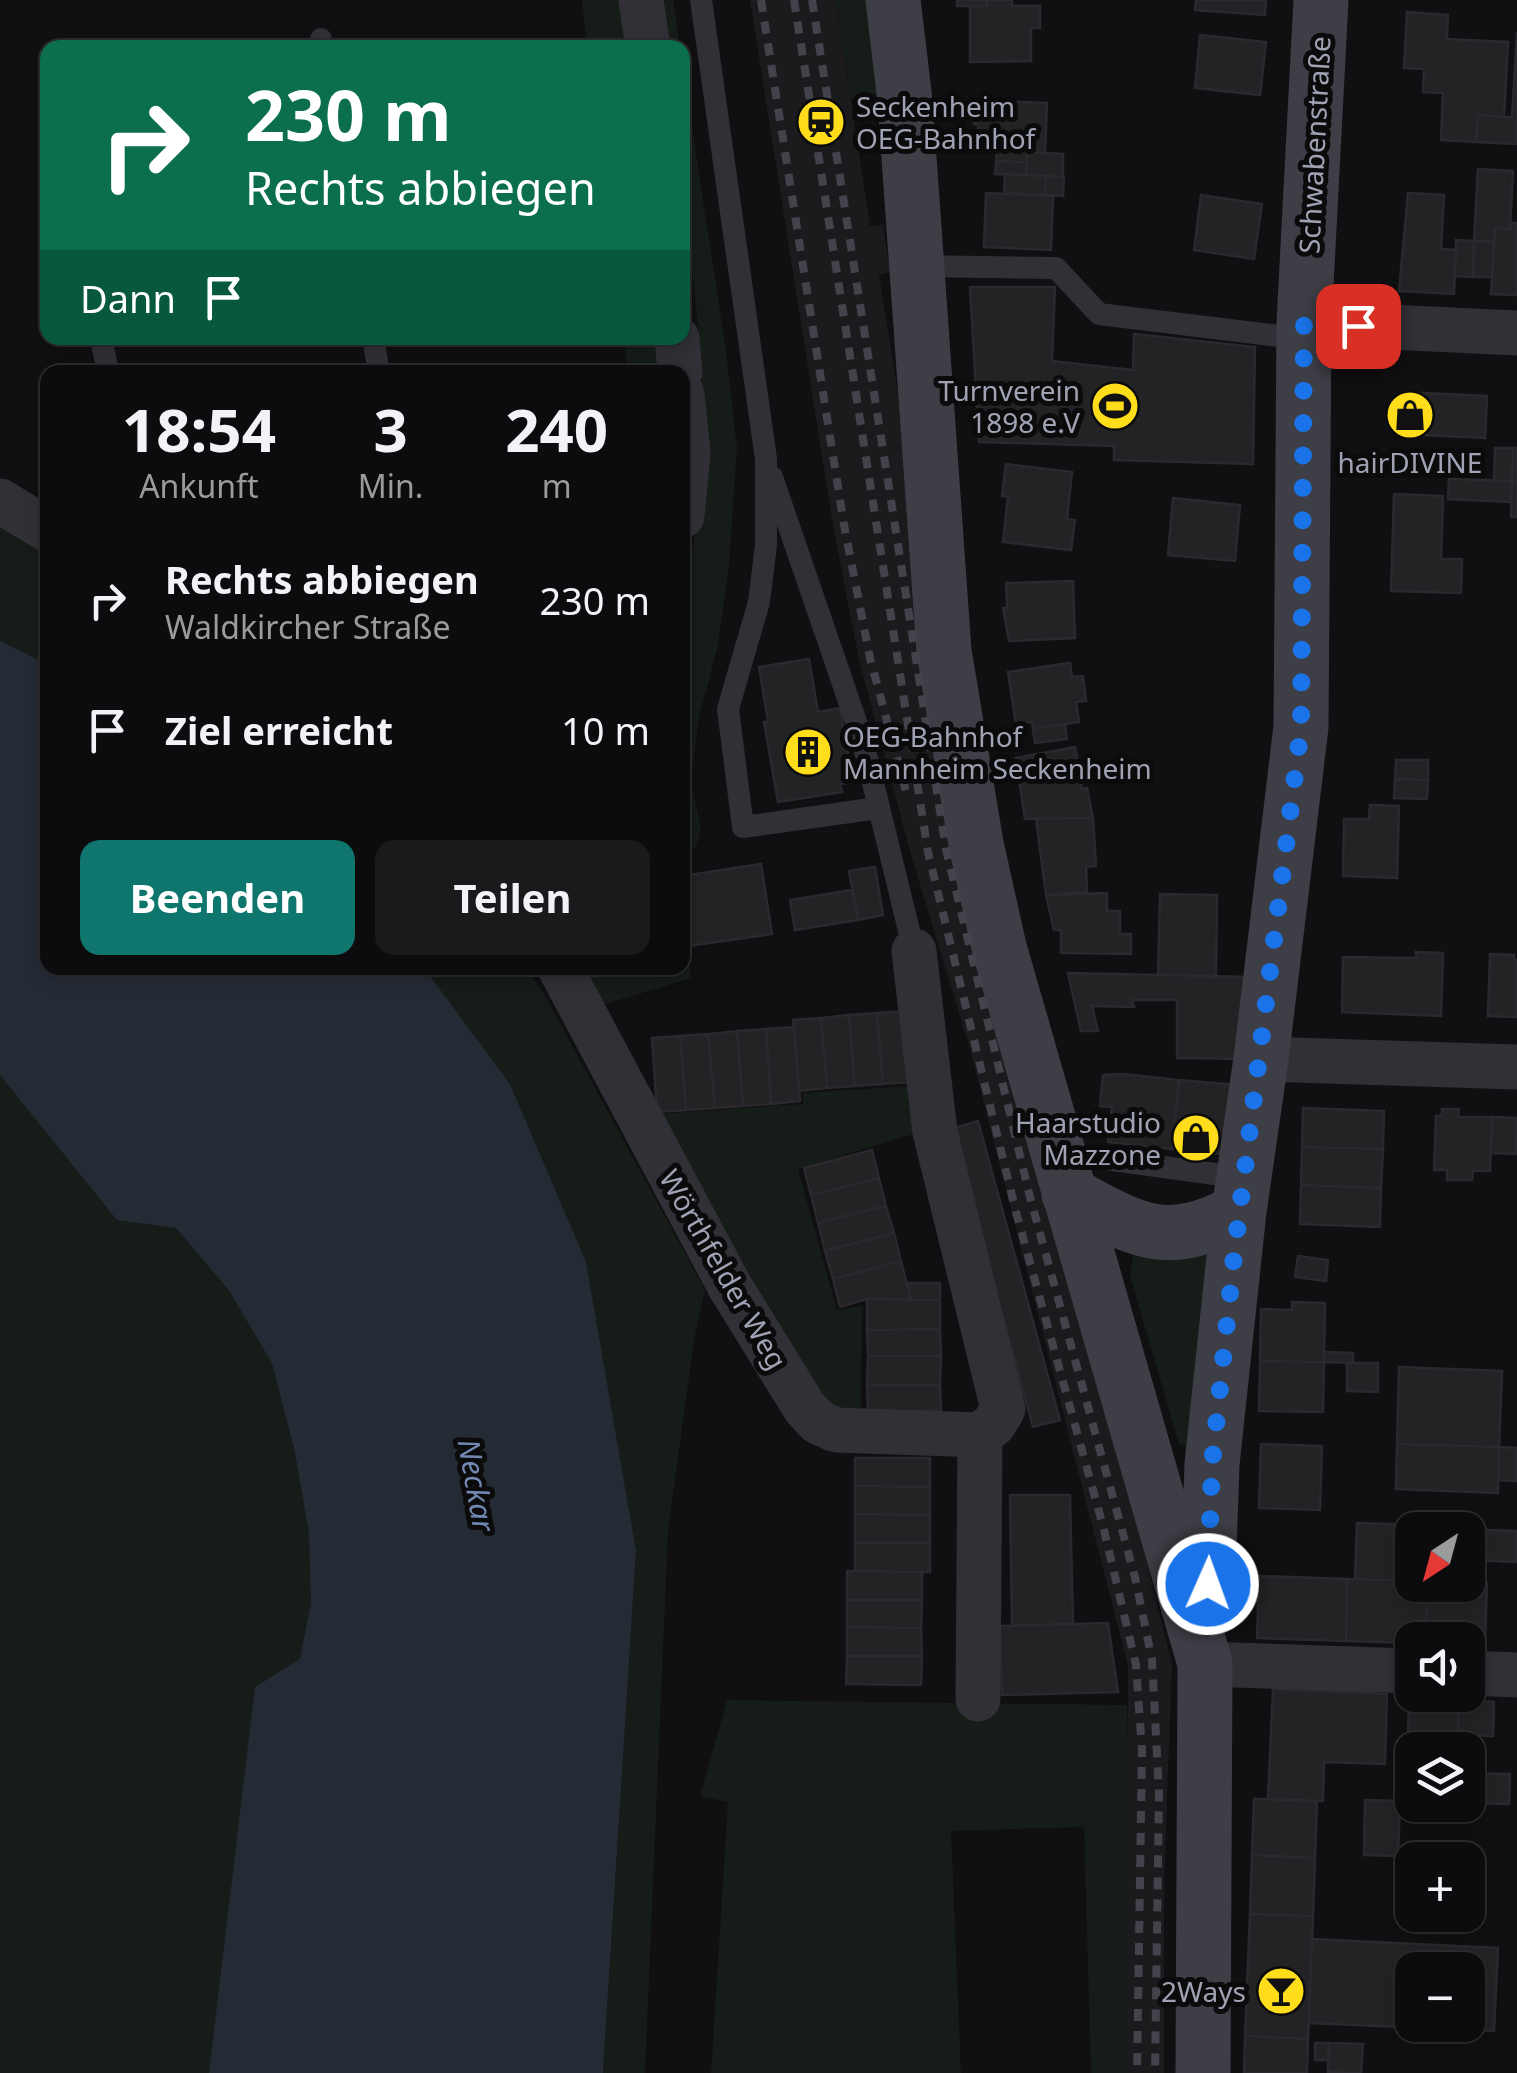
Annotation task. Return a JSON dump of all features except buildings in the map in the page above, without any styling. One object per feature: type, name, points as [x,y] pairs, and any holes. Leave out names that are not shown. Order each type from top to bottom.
[{"type":"main road","points":[[893,0],[905,101],[944,651],[976,844],[999,948],[1205,1664],[1203,2073]]},
{"type":"main road","name":"Schwabenstraße","points":[[1205,1664],[1212,1464],[1301,728],[1304,331],[1321,0]]},
{"type":"main road","points":[[1064,1173],[1141,1230],[1177,1234],[1208,1227],[1242,1194]]},
{"type":"street","points":[[641,0],[647,40]]},
{"type":"street","points":[[1304,331],[1517,333]]},
{"type":"street","points":[[0,501],[40,525]]},
{"type":"street","points":[[914,951],[935,1132],[1002,1408],[994,1424],[980,1436],[978,1699]]},
{"type":"street","name":"Wörthfelder Weg","points":[[564,975],[729,1285],[805,1408],[818,1422],[836,1430],[980,1436]]},
{"type":"street","points":[[1261,1059],[1517,1066]]},
{"type":"street","points":[[1205,1664],[1395,1670]]},
{"type":"street","points":[[1485,1673],[1517,1674]]},
{"type":"lane","points":[[701,0],[766,459],[766,545],[759,602],[728,710],[743,826],[878,808]]},
{"type":"lane","points":[[916,266],[1056,268],[1099,314],[1304,331]]},
{"type":"lane","points":[[766,459],[863,742],[914,951]]},
{"type":"shaded area","points":[[582,0],[624,0],[630,40],[586,40]]},
{"type":"shaded area","points":[[659,0],[673,0],[679,40],[664,40]]},
{"type":"shaded area","points":[[750,0],[836,0],[870,226],[883,225],[890,272],[879,275],[897,387],[909,518],[1124,1470],[1172,1664],[1164,1884],[1164,2073],[1126,2073],[1128,1666],[970,1049],[911,855],[859,660],[833,526]]},
{"type":"shaded area","points":[[836,0],[877,0],[887,94],[851,99]]},
{"type":"shaded area","points":[[690,114],[737,448],[729,565],[718,645],[699,717],[691,782],[701,828],[696,848],[690,850],[690,576],[703,445],[701,351],[690,253]]},
{"type":"shaded area","points":[[625,345],[662,345],[663,365],[627,365]]},
{"type":"shaded area","points":[[0,520],[40,546],[40,975],[530,975],[705,1290],[694,1340],[668,1531],[645,2073],[603,2073],[636,1551],[448,2073],[0,2073]]},
{"type":"shaded area","points":[[690,970],[691,978],[596,1007],[584,978],[690,975]]},
{"type":"shaded area","points":[[910,1086],[914,1134],[798,1169],[837,1310],[862,1306],[861,1417],[839,1418],[744,1276],[657,1114],[803,1104],[803,1093]]},
{"type":"shaded area","points":[[1217,1243],[1199,1449],[1179,1444],[1130,1276],[1134,1249]]},
{"type":"shaded area","points":[[727,1700],[1127,1705],[1126,2073],[1091,2073],[1084,1827],[951,1831],[961,2073],[711,2073],[728,1802],[700,1796]]},
{"type":"water","name":"Neckar","points":[[0,641],[40,661],[40,975],[429,975],[510,1084],[586,1262],[636,1551],[603,2073],[209,2073],[255,1687],[300,1659],[311,1603],[309,1533],[295,1452],[272,1363],[228,1289],[176,1228],[117,1220],[0,1075]]},
{"type":"railway","points":[[761,0],[844,525],[870,658],[907,795]]},
{"type":"railway","points":[[794,0],[928,852],[1016,1212],[1103,1526],[1136,1665],[1142,1750],[1137,2073]]},
{"type":"railway","points":[[812,0],[946,849],[1030,1197],[1135,1577],[1152,1660],[1159,1792],[1155,2073]]},
{"type":"place","name":"Seckenheim OEG-Bahnhof","points":[[821,122]]},
{"type":"place","name":"Turnverein 1898 e.V","points":[[1115,406]]},
{"type":"place","name":"hairDIVINE","points":[[1410,415]]},
{"type":"place","name":"OEG-Bahnhof Mannheim Seckenheim","points":[[808,752]]},
{"type":"place","name":"Haarstudio Mazzone","points":[[1196,1138]]},
{"type":"place","name":"2Ways","points":[[1281,1991]]},
{"type":"route","points":[[1208,1584],[1212,1464],[1239,1210],[1301,728],[1304,323],[1358,326]]}]
